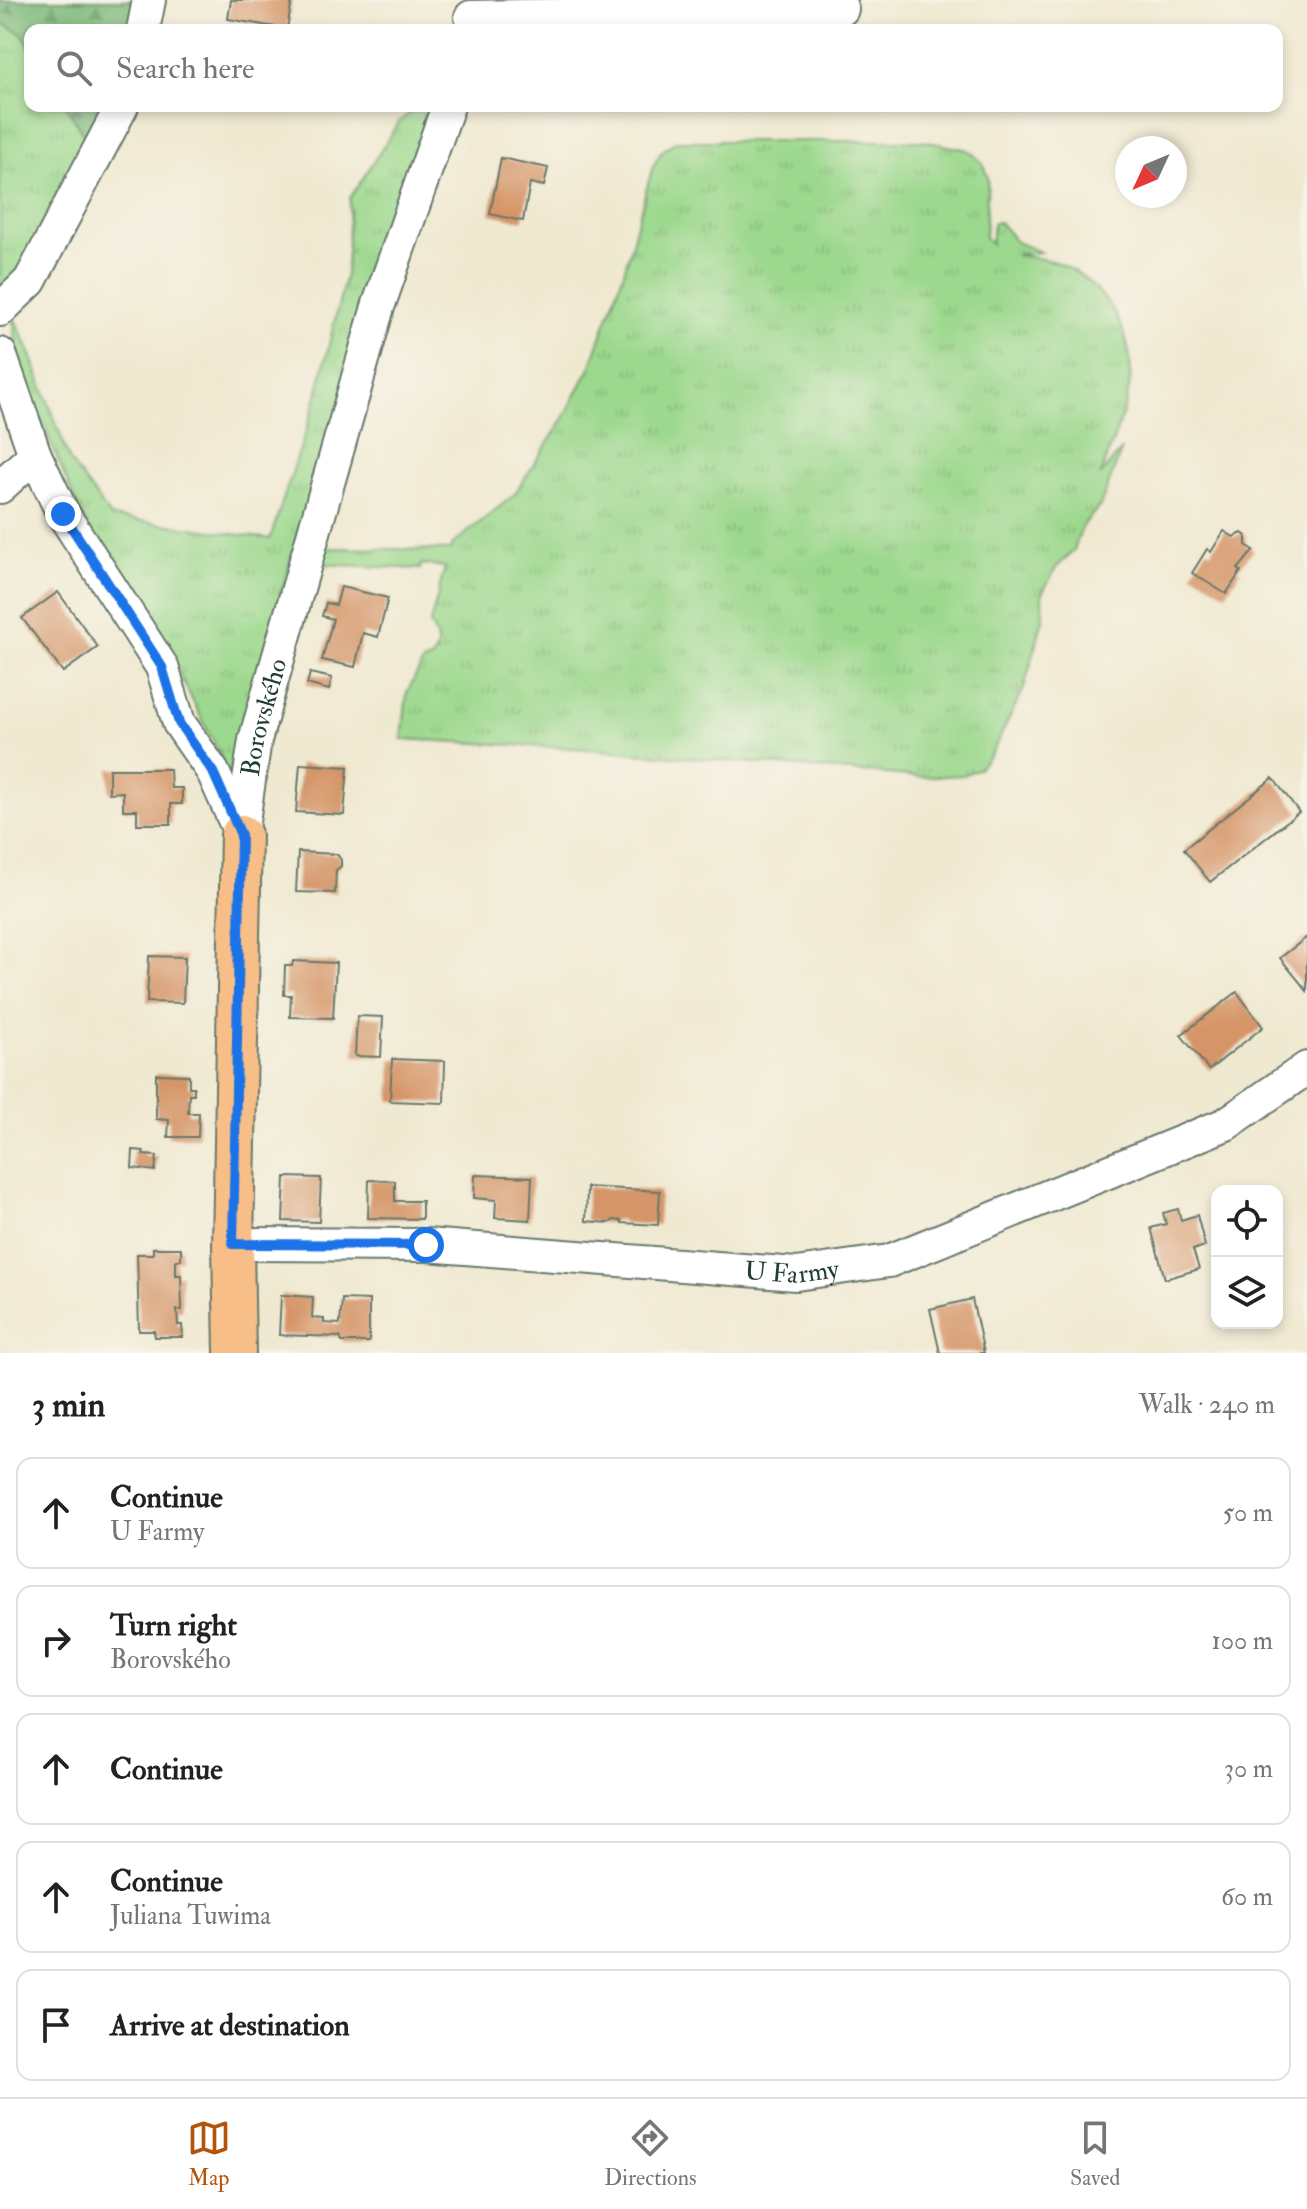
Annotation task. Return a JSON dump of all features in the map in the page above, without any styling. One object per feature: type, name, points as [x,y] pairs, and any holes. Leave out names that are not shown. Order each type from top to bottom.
[{"type":"main road","name":"Borovského","points":[[235,1353],[233,1244],[241,835]]},
{"type":"street","points":[[144,24],[149,0]]},
{"type":"street","points":[[471,16],[842,9]]},
{"type":"street","points":[[0,310],[30,281],[119,112]]},
{"type":"street","name":"Borovského","points":[[241,835],[255,740],[378,307],[446,112]]},
{"type":"street","points":[[0,354],[35,455],[63,514],[162,667],[179,723],[213,772],[241,835]]},
{"type":"street","points":[[0,487],[35,455]]},
{"type":"street","points":[[213,772],[251,764]]},
{"type":"street","name":"U Farmy","points":[[233,1244],[426,1245],[796,1274],[889,1261],[1226,1124],[1307,1068]]},
{"type":"green space","points":[[0,0],[136,0],[131,24],[24,24],[24,37],[0,22]]},
{"type":"green space","points":[[0,22],[24,37],[24,112],[70,112],[90,145],[20,275],[0,286]]},
{"type":"green space","points":[[70,112],[107,112],[90,145]]},
{"type":"green space","points":[[411,112],[435,112],[303,517],[227,784],[219,753],[167,650],[83,520],[21,371],[12,313],[70,461],[111,517],[270,539],[314,407],[346,274],[350,198],[400,121]]},
{"type":"green space","points":[[676,141],[923,141],[968,150],[982,162],[988,178],[985,237],[991,244],[993,223],[999,222],[1016,242],[1040,252],[1016,255],[1069,268],[1096,289],[1116,317],[1128,348],[1130,382],[1122,416],[1100,476],[1122,449],[1100,506],[1083,525],[1074,550],[1056,568],[1042,593],[1043,620],[1024,688],[992,753],[979,768],[964,775],[921,777],[588,749],[402,739],[407,692],[423,662],[432,659],[436,650],[436,638],[430,624],[445,567],[421,564],[420,569],[322,564],[323,548],[451,550],[453,544],[514,495],[564,418],[591,365],[624,272],[652,169],[661,152]]},
{"type":"building","points":[[231,0],[292,0],[288,24],[258,24],[228,19]]},
{"type":"building","points":[[501,158],[548,168],[544,186],[530,183],[523,221],[490,214]]},
{"type":"building","points":[[1224,531],[1234,537],[1242,533],[1246,536],[1246,545],[1254,550],[1238,569],[1241,571],[1226,594],[1192,573],[1207,549],[1211,552]]},
{"type":"building","points":[[341,587],[388,598],[378,637],[363,633],[355,667],[322,660],[333,619],[322,616],[326,603],[336,605]]},
{"type":"building","points":[[58,592],[98,647],[63,672],[22,618]]},
{"type":"building","points":[[310,673],[332,678],[329,690],[307,684]]},
{"type":"building","points":[[300,764],[348,767],[344,815],[296,812]]},
{"type":"building","points":[[109,769],[170,769],[171,788],[182,788],[182,804],[171,804],[171,824],[137,824],[137,810],[123,810],[123,792],[109,793]]},
{"type":"building","points":[[1273,778],[1299,812],[1210,882],[1184,849]]},
{"type":"building","points":[[298,852],[337,854],[341,866],[336,870],[335,893],[296,892]]},
{"type":"building","points":[[1307,937],[1307,991],[1280,958]]},
{"type":"building","points":[[149,956],[185,957],[183,1003],[147,1002]]},
{"type":"building","points":[[293,961],[336,963],[333,1018],[290,1017],[291,995],[284,995],[285,966],[292,966]]},
{"type":"building","points":[[1237,992],[1263,1027],[1209,1070],[1181,1035]]},
{"type":"building","points":[[357,1016],[383,1017],[381,1057],[355,1056]]},
{"type":"building","points":[[392,1059],[445,1061],[444,1103],[390,1101]]},
{"type":"building","points":[[156,1074],[189,1075],[189,1087],[194,1087],[194,1094],[189,1094],[188,1113],[199,1113],[198,1137],[168,1137],[169,1120],[156,1119]]},
{"type":"building","points":[[133,1150],[144,1151],[143,1155],[157,1156],[155,1171],[132,1168]]},
{"type":"building","points":[[475,1175],[532,1177],[530,1220],[495,1218],[496,1200],[474,1198]]},
{"type":"building","points":[[285,1177],[321,1178],[319,1222],[283,1221]]},
{"type":"building","points":[[369,1180],[395,1181],[395,1201],[422,1201],[422,1219],[368,1218]]},
{"type":"building","points":[[587,1187],[660,1191],[658,1225],[614,1220],[609,1223],[586,1221]]},
{"type":"building","points":[[1178,1209],[1181,1220],[1197,1215],[1205,1246],[1193,1250],[1199,1269],[1165,1279],[1151,1228],[1166,1224],[1163,1213]]},
{"type":"building","points":[[153,1248],[181,1248],[181,1260],[176,1260],[176,1275],[181,1275],[182,1310],[177,1310],[183,1337],[155,1337],[154,1331],[139,1331],[137,1254],[153,1254]]},
{"type":"building","points":[[281,1295],[313,1297],[312,1318],[340,1324],[342,1299],[369,1300],[369,1342],[342,1342],[340,1337],[279,1335]]},
{"type":"building","points":[[972,1299],[984,1353],[940,1353],[930,1309]]},
{"type":"route","points":[[63,514],[162,667],[179,723],[213,772],[241,835],[233,1244],[426,1245]]}]
